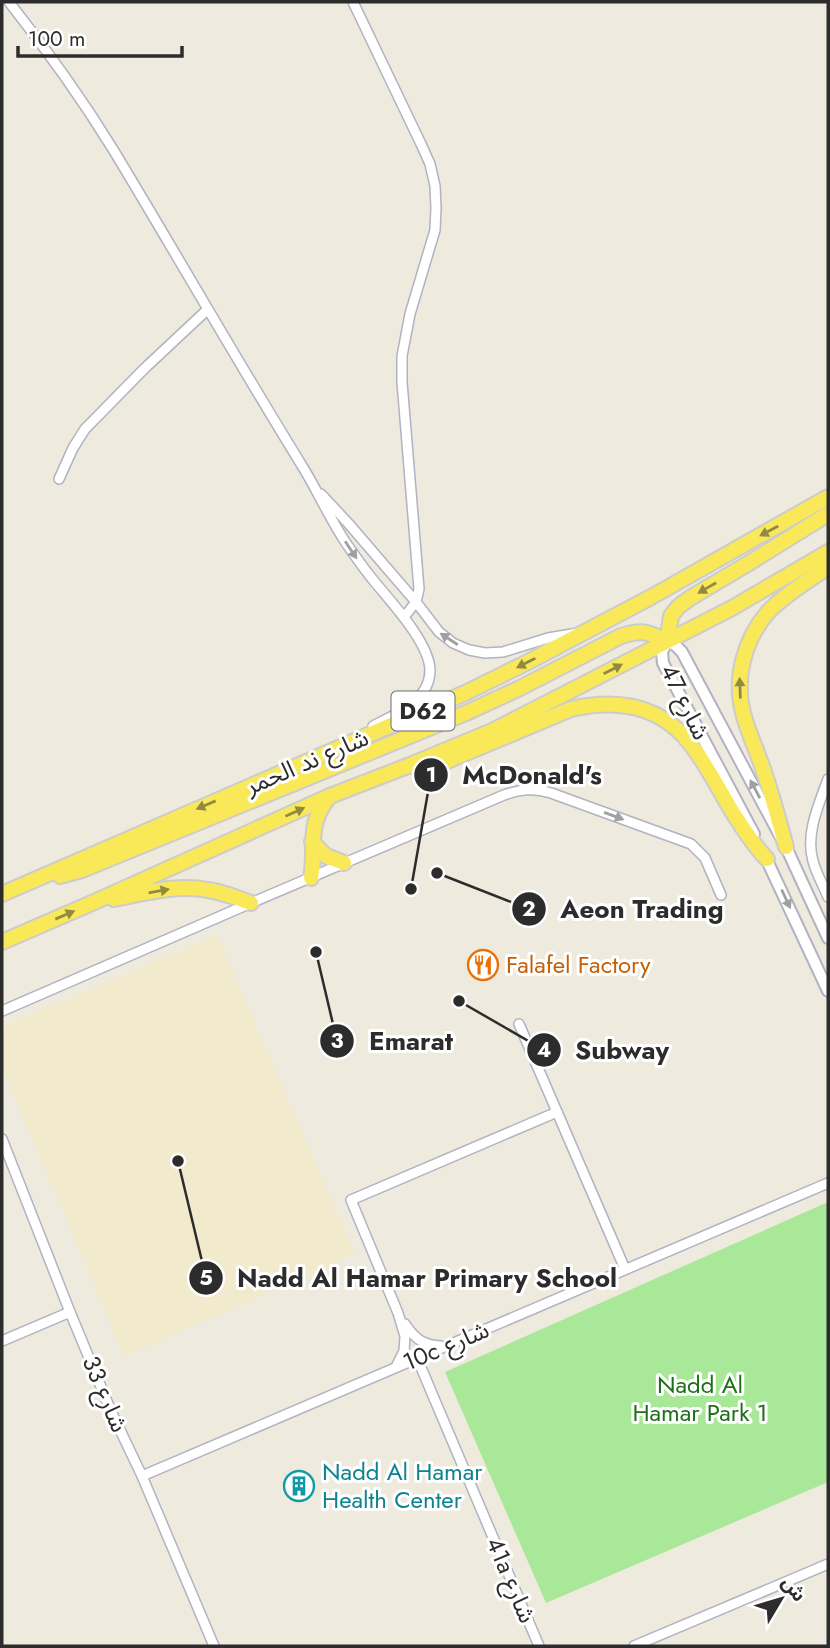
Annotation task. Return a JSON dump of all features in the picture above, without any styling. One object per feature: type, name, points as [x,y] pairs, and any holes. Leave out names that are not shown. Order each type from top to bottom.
[{"type":"main road","name":"شارع ند الحمر","points":[[2,894],[465,693],[585,632],[828,497]]},
{"type":"main road","points":[[34,880],[82,870],[466,713],[621,636],[645,632],[667,641],[671,616],[678,607],[828,514]]},
{"type":"main road","name":"شارع ند الحمر","points":[[2,942],[330,796],[492,731],[763,591],[828,552]]},
{"type":"main road","points":[[786,847],[769,787],[742,711],[740,675],[747,645],[761,622],[779,602],[828,567]]},
{"type":"main road","points":[[410,765],[426,768],[435,766],[571,709],[593,704],[639,708],[675,727],[689,742],[752,844],[767,859]]},
{"type":"main road","points":[[310,877],[313,832],[318,812],[330,796]]},
{"type":"main road","points":[[312,842],[326,856],[344,863]]},
{"type":"main road","points":[[92,904],[182,888],[207,889],[251,903]]},
{"type":"street","points":[[9,2],[88,110],[317,491],[325,509],[363,567],[404,617],[428,659],[428,682],[415,701],[320,757]]},
{"type":"street","points":[[353,2],[421,144],[435,186],[435,230],[410,314],[402,356],[405,432],[419,581],[416,602],[404,617]]},
{"type":"street","points":[[59,479],[85,429],[145,368],[208,310]]},
{"type":"street","points":[[317,491],[338,511],[439,632],[453,643],[468,650],[503,652],[561,635],[585,632]]},
{"type":"street","name":"شارع 47","points":[[828,938],[786,847],[682,652],[667,641],[662,652],[663,663],[767,859],[828,991]]},
{"type":"street","points":[[828,779],[814,822],[810,847],[812,859],[828,897]]},
{"type":"street","points":[[2,1011],[310,877],[516,791],[527,789],[540,790],[682,840],[699,850],[705,858],[721,895]]},
{"type":"street","points":[[519,1024],[625,1269]]},
{"type":"street","points":[[397,1367],[406,1344],[398,1313],[351,1200],[557,1112]]},
{"type":"street","name":"شارع 33","points":[[2,1139],[111,1411],[142,1476],[214,1646]]},
{"type":"street","name":"10c شارع","points":[[142,1476],[828,1183]]},
{"type":"street","points":[[2,1341],[70,1312]]},
{"type":"street","points":[[398,1313],[413,1337],[420,1342],[447,1346]]},
{"type":"street","name":"41a شارع","points":[[417,1358],[540,1646]]},
{"type":"street","points":[[634,1646],[828,1563]]},
{"type":"shaded area","points":[[217,935],[355,1254],[295,1281],[289,1277],[270,1286],[265,1295],[124,1356],[2,1067],[2,1037],[7,1025]]},
{"type":"green space","name":"Nadd Al Hamar Park 1","points":[[828,1202],[828,1482],[546,1603],[445,1372]]},
{"type":"place","name":"Aeon Trading","points":[[437,873]]},
{"type":"place","name":"McDonald's","points":[[411,889]]},
{"type":"place","name":"Emarat","points":[[316,952]]},
{"type":"place","name":"Falafel Factory","points":[[483,965]]},
{"type":"place","name":"Subway","points":[[459,1001]]},
{"type":"place","name":"Nadd Al Hamar Primary School","points":[[178,1161]]},
{"type":"place","name":"Nadd Al Hamar Health Center","points":[[299,1486]]}]
